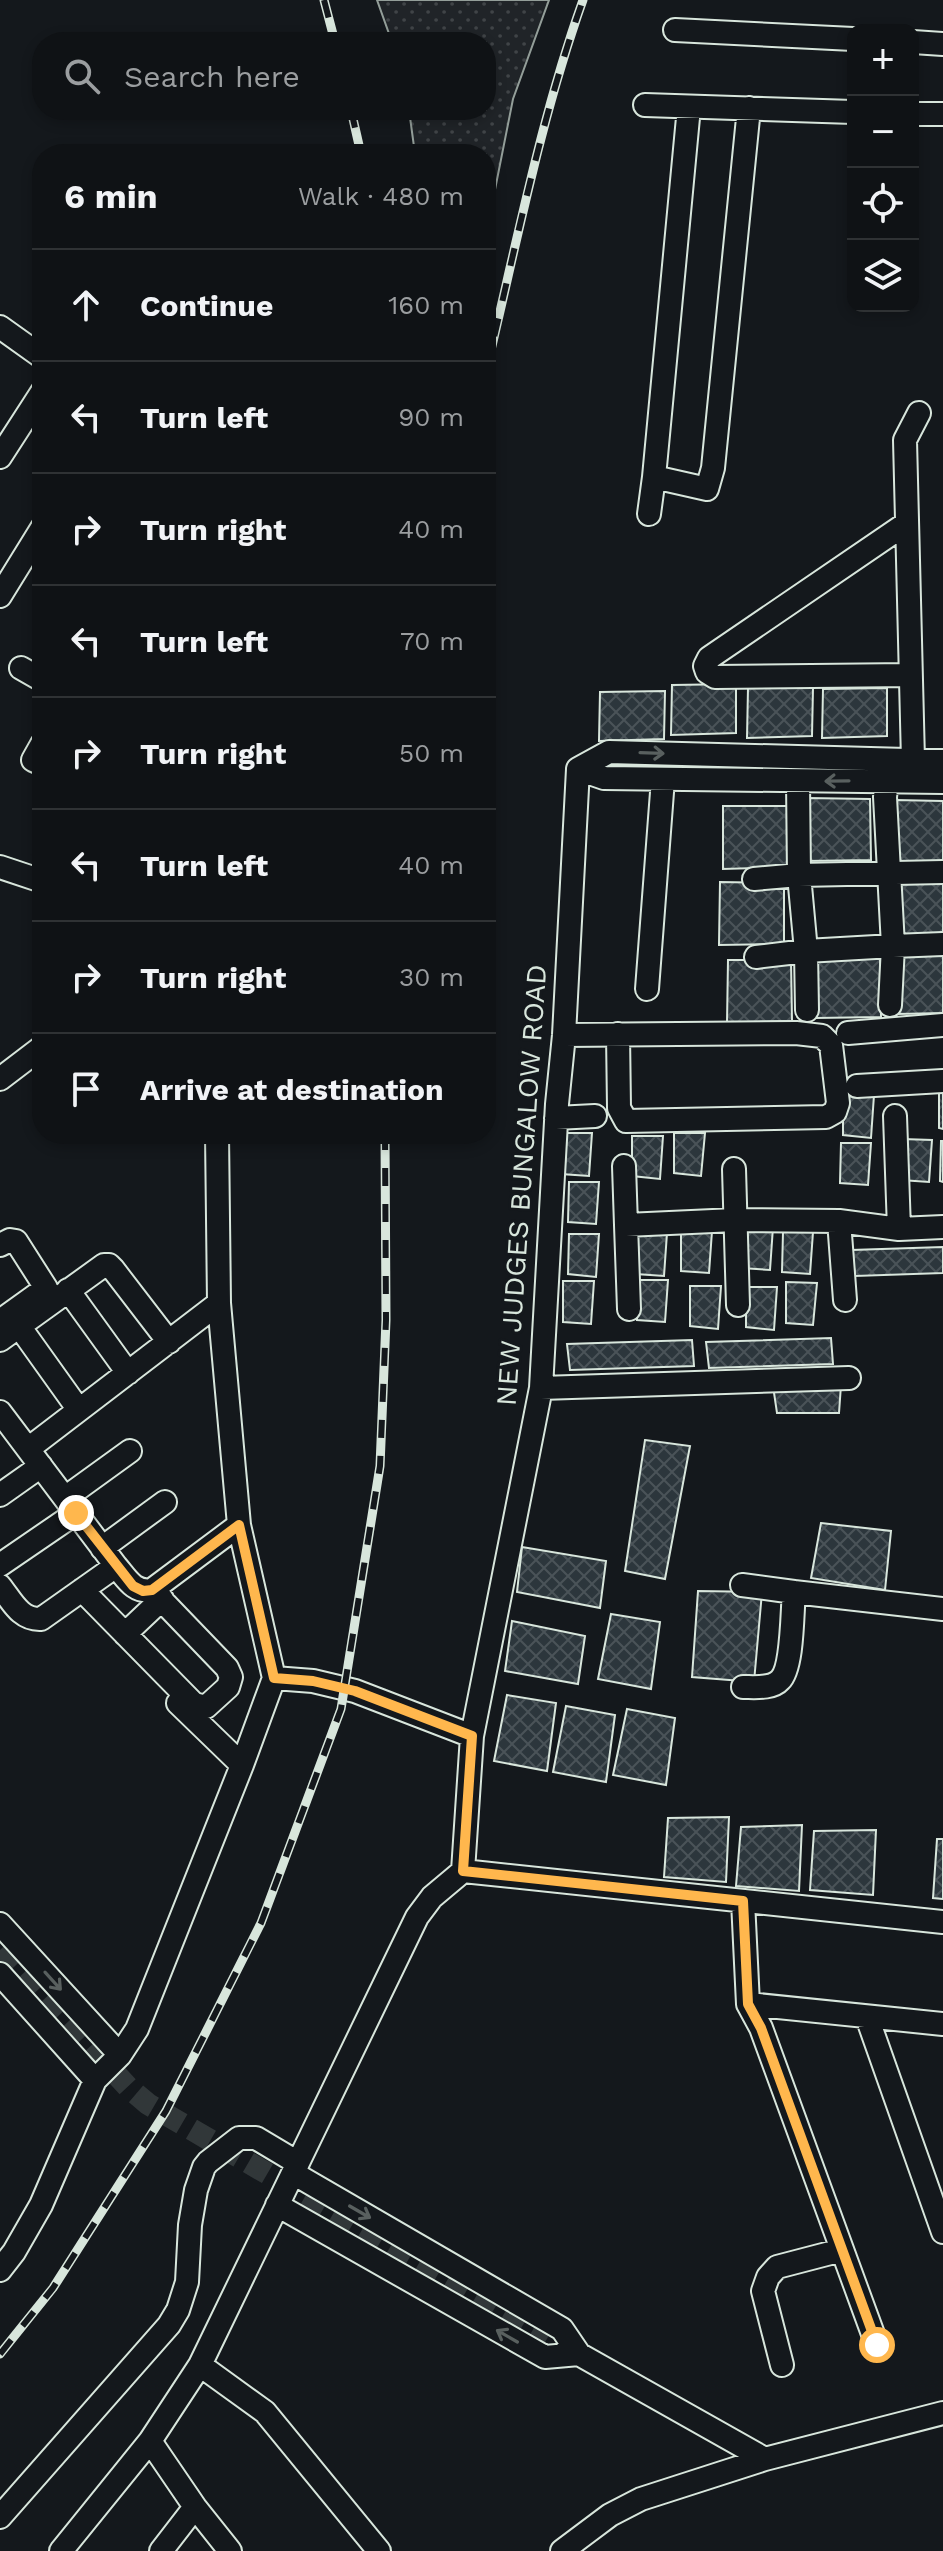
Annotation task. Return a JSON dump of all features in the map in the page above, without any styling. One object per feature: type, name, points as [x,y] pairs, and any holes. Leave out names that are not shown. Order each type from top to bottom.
[{"type":"street","points":[[675,30],[847,39]]},
{"type":"street","points":[[919,42],[943,44]]},
{"type":"street","points":[[645,105],[847,112]]},
{"type":"street","points":[[649,514],[689,107]]},
{"type":"street","points":[[654,477],[707,489],[713,468],[749,108]]},
{"type":"street","points":[[919,114],[943,114]]},
{"type":"street","points":[[0,327],[32,350]]},
{"type":"street","points":[[0,457],[32,407]]},
{"type":"street","points":[[913,760],[905,440],[919,413]]},
{"type":"street","points":[[907,523],[709,658],[705,666],[707,672],[715,677],[910,675]]},
{"type":"street","points":[[0,596],[32,544]]},
{"type":"street","points":[[21,668],[32,674]]},
{"type":"street","points":[[578,769],[609,752],[943,761]]},
{"type":"street","points":[[578,769],[604,778],[943,782]]},
{"type":"street","name":"NEW JUDGES BUNGALOW ROAD","points":[[463,1871],[472,1736],[541,1388],[578,769]]},
{"type":"street","points":[[647,989],[663,779]]},
{"type":"street","points":[[887,780],[885,797],[893,946],[890,1005]]},
{"type":"street","points":[[798,781],[799,875],[806,951],[807,1010]]},
{"type":"street","points":[[0,867],[32,878]]},
{"type":"street","points":[[754,879],[943,872]]},
{"type":"street","points":[[756,957],[806,951],[943,944]]},
{"type":"street","points":[[848,1033],[943,1025]]},
{"type":"street","points":[[564,1035],[618,1034],[796,1033],[822,1036],[831,1045],[838,1103],[835,1112],[826,1117],[626,1121],[619,1108],[618,1034]]},
{"type":"street","points":[[0,1079],[32,1055]]},
{"type":"street","points":[[857,1086],[943,1081]]},
{"type":"street","points":[[556,1118],[595,1116]]},
{"type":"street","points":[[895,1116],[899,1229]]},
{"type":"street","points":[[0,2270],[41,2205],[95,2080],[120,2055],[137,2029],[274,1678],[239,1525],[219,1303],[217,1144]]},
{"type":"street","points":[[624,1166],[629,1309]]},
{"type":"street","points":[[734,1169],[738,1305]]},
{"type":"street","points":[[626,1225],[735,1220],[839,1221],[899,1229],[943,1227]]},
{"type":"street","points":[[839,1221],[845,1300]]},
{"type":"street","points":[[0,1245],[10,1240],[16,1241],[46,1288],[10,1324],[0,1340]]},
{"type":"street","points":[[10,1324],[104,1265],[109,1265],[169,1342]]},
{"type":"street","points":[[68,1290],[128,1373]]},
{"type":"street","points":[[0,1495],[79,1410],[219,1303]]},
{"type":"street","points":[[10,1324],[79,1410]]},
{"type":"street","points":[[541,1388],[849,1378]]},
{"type":"street","points":[[2,1417],[133,1586],[157,1595],[227,1668],[231,1677],[228,1687],[206,1707],[194,1704],[124,1641]]},
{"type":"street","points":[[0,1565],[71,1506],[130,1451]]},
{"type":"street","points":[[102,1548],[165,1502]]},
{"type":"street","points":[[124,1641],[157,1595],[239,1525]]},
{"type":"street","points":[[0,1586],[21,1614],[30,1619],[41,1619],[116,1566]]},
{"type":"street","points":[[742,1585],[943,1609]]},
{"type":"street","points":[[82,1590],[124,1641],[242,1765]]},
{"type":"street","points":[[743,1687],[769,1686],[781,1680],[787,1666],[794,1592]]},
{"type":"street","points":[[274,1678],[313,1681],[355,1691],[472,1736]]},
{"type":"street","points":[[61,2551],[150,2441],[200,2365],[417,1917],[432,1897],[463,1871],[943,1922]]},
{"type":"street","points":[[743,1901],[748,2004],[761,2028],[877,2345]]},
{"type":"street","points":[[0,1924],[120,2055]]},
{"type":"street","points":[[0,1974],[95,2080]]},
{"type":"street","points":[[748,2004],[943,2024]]},
{"type":"street","points":[[867,2017],[943,2232]]},
{"type":"street","points":[[0,2517],[169,2325],[178,2310],[187,2282],[190,2225],[196,2190],[208,2162],[239,2138],[256,2138],[295,2168],[562,2329],[579,2354]]},
{"type":"street","points":[[277,2205],[545,2357],[579,2354]]},
{"type":"street","points":[[782,2365],[763,2291],[768,2277],[777,2267],[842,2250]]},
{"type":"street","points":[[548,2337],[765,2459]]},
{"type":"street","points":[[200,2365],[271,2418],[379,2551]]},
{"type":"street","points":[[562,2551],[610,2515],[641,2499],[765,2459],[943,2413]]},
{"type":"street","points":[[150,2441],[195,2507],[230,2551]]},
{"type":"street","points":[[161,2551],[195,2507]]},
{"type":"shaded area","points":[[377,0],[549,0],[513,99],[496,185],[496,144],[414,144],[410,120],[496,120],[496,32],[388,32]]},
{"type":"building","points":[[736,684],[736,733],[671,735],[672,685]]},
{"type":"building","points":[[748,688],[813,688],[812,736],[747,738]]},
{"type":"building","points":[[887,688],[887,736],[822,738],[823,689]]},
{"type":"building","points":[[665,691],[664,739],[599,741],[600,692]]},
{"type":"building","points":[[807,798],[870,799],[871,860],[806,861]]},
{"type":"building","points":[[895,800],[943,801],[943,862],[894,863]]},
{"type":"building","points":[[723,806],[787,806],[788,867],[723,869]]},
{"type":"building","points":[[943,878],[943,938],[897,939],[897,880]]},
{"type":"building","points":[[720,882],[784,883],[784,944],[719,945]]},
{"type":"building","points":[[899,951],[943,951],[943,1013],[898,1014]]},
{"type":"building","points":[[817,955],[880,956],[881,1017],[816,1018]]},
{"type":"building","points":[[728,960],[791,960],[792,1021],[727,1023]]},
{"type":"building","points":[[939,1088],[943,1088],[943,1129],[939,1128]]},
{"type":"building","points":[[843,1095],[874,1095],[871,1138],[843,1135]]},
{"type":"building","points":[[562,1133],[592,1133],[589,1176],[561,1174]]},
{"type":"building","points":[[674,1133],[705,1133],[701,1176],[674,1173]]},
{"type":"building","points":[[632,1136],[663,1136],[660,1179],[632,1176]]},
{"type":"building","points":[[902,1139],[932,1140],[929,1182],[901,1180]]},
{"type":"building","points":[[943,1141],[943,1182],[940,1181]]},
{"type":"building","points":[[841,1143],[871,1143],[868,1185],[840,1183]]},
{"type":"building","points":[[569,1182],[599,1182],[596,1224],[568,1222]]},
{"type":"building","points":[[743,1227],[773,1227],[770,1270],[742,1268]]},
{"type":"building","points":[[681,1231],[712,1231],[709,1273],[681,1271]]},
{"type":"building","points":[[783,1232],[813,1232],[810,1274],[782,1272]]},
{"type":"building","points":[[637,1233],[667,1233],[664,1276],[636,1274]]},
{"type":"building","points":[[569,1234],[599,1234],[596,1277],[568,1274]]},
{"type":"building","points":[[943,1247],[943,1273],[855,1276],[852,1250]]},
{"type":"building","points":[[638,1280],[668,1280],[665,1322],[637,1320]]},
{"type":"building","points":[[563,1281],[594,1281],[591,1324],[563,1322]]},
{"type":"building","points":[[786,1282],[817,1283],[813,1325],[786,1323]]},
{"type":"building","points":[[690,1286],[721,1286],[718,1329],[690,1326]]},
{"type":"building","points":[[746,1287],[777,1287],[774,1330],[746,1327]]},
{"type":"building","points":[[831,1338],[833,1364],[709,1368],[706,1342]]},
{"type":"building","points":[[692,1340],[694,1366],[570,1370],[567,1344]]},
{"type":"building","points":[[841,1385],[839,1413],[777,1413],[773,1386]]},
{"type":"building","points":[[645,1440],[690,1446],[665,1579],[625,1571]]},
{"type":"building","points":[[821,1523],[891,1531],[885,1590],[811,1578]]},
{"type":"building","points":[[522,1547],[606,1561],[600,1608],[517,1592]]},
{"type":"building","points":[[698,1591],[762,1592],[754,1682],[692,1677]]},
{"type":"building","points":[[611,1614],[660,1622],[651,1689],[598,1679]]},
{"type":"building","points":[[512,1621],[585,1636],[578,1684],[505,1671]]},
{"type":"building","points":[[507,1695],[556,1703],[547,1771],[494,1761]]},
{"type":"building","points":[[566,1706],[615,1715],[606,1782],[553,1772]]},
{"type":"building","points":[[627,1709],[675,1718],[666,1785],[613,1775]]},
{"type":"building","points":[[729,1817],[726,1882],[664,1877],[668,1818]]},
{"type":"building","points":[[802,1825],[799,1891],[736,1886],[741,1827]]},
{"type":"building","points":[[876,1830],[873,1895],[810,1890],[814,1831]]},
{"type":"building","points":[[937,1839],[943,1839],[943,1899],[933,1898]]},
{"type":"tunnel","points":[[0,1950],[128,2087],[148,2104],[548,2337]]},
{"type":"railway","points":[[324,0],[332,32]]},
{"type":"railway","points":[[496,329],[541,137],[583,0]]},
{"type":"railway","points":[[353,120],[359,144]]},
{"type":"railway","points":[[0,2354],[53,2288],[166,2111],[261,1923],[341,1709],[380,1466],[386,1320],[385,1144]]},
{"type":"route","points":[[76,1513],[133,1586],[143,1591],[152,1590],[239,1525],[274,1678],[313,1681],[355,1691],[472,1736],[463,1871],[743,1901],[748,2004],[761,2028],[877,2345]]}]
